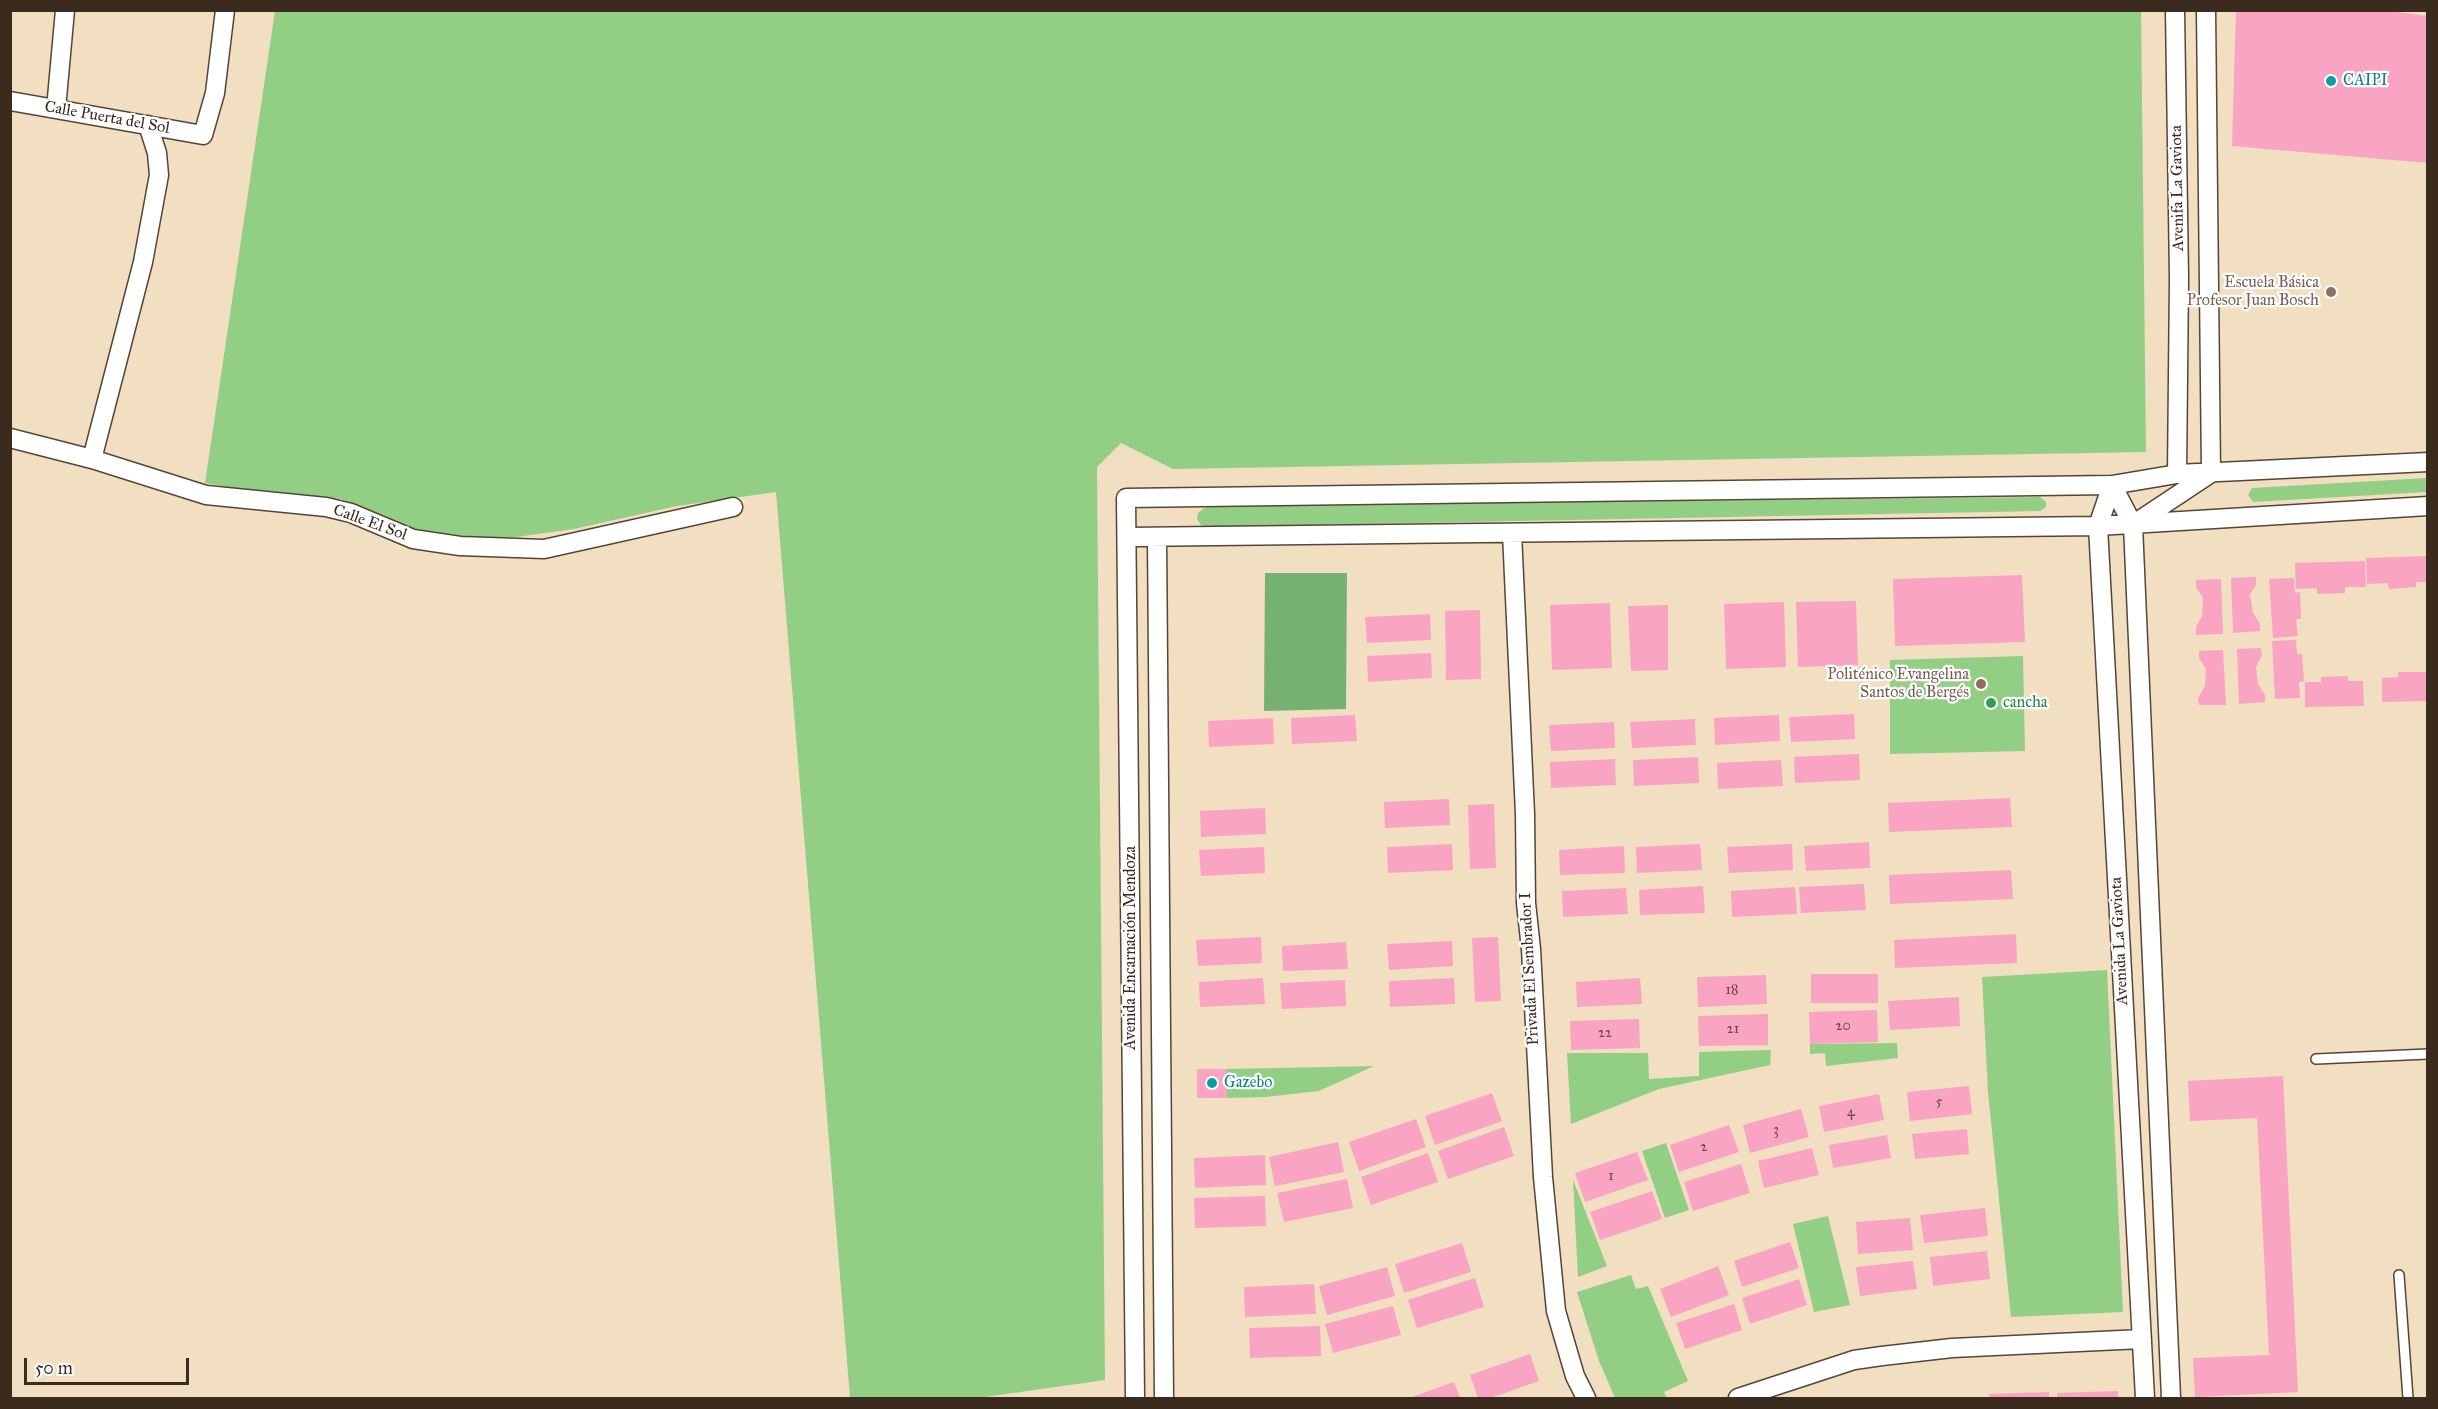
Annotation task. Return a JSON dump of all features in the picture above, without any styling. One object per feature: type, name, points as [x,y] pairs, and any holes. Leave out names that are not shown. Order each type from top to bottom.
[{"type":"street","points":[[56,109],[65,10]]},
{"type":"street","name":"Calle Puerta del Sol","points":[[10,100],[203,135],[215,93],[225,10]]},
{"type":"street","name":"Avenifa La Gaviota","points":[[2175,10],[2179,278],[2177,474]]},
{"type":"street","name":"Avenifa La Gaviota","points":[[2206,10],[2211,473]]},
{"type":"street","points":[[92,459],[142,262],[159,176],[158,153],[148,125]]},
{"type":"street","name":"Calle El Sol","points":[[10,438],[92,459],[206,495],[326,507],[351,513],[413,539],[460,546],[544,549],[733,507]]},
{"type":"street","points":[[2133,525],[2112,485],[2177,474],[2427,462]]},
{"type":"street","points":[[2133,525],[2211,473]]},
{"type":"street","name":"Avenida La Gaviota","points":[[2112,485],[2098,526],[2145,1398]]},
{"type":"street","name":"Avenida Encarnación Mendoza","points":[[1135,1398],[1126,498],[2112,485]]},
{"type":"street","points":[[1128,537],[2098,526],[2427,506]]},
{"type":"street","name":"Avenida La Gaviota","points":[[2133,525],[2171,1398]]},
{"type":"street","name":"Privada El Sembrador I","points":[[1512,533],[1525,814],[1526,903],[1531,949],[1543,1177],[1556,1311],[1575,1377],[1586,1398]]},
{"type":"street","name":"Avenida Encarnación Mendoza","points":[[1157,537],[1164,1398]]},
{"type":"street","points":[[1738,1398],[1854,1360],[1952,1348],[2142,1339]]},
{"type":"lane","points":[[2316,1059],[2427,1054]]},
{"type":"lane","points":[[2399,1275],[2408,1398]]},
{"type":"green space","points":[[275,11],[2141,11],[2146,452],[1173,469],[1121,443],[1097,467],[1105,1380],[978,1398],[850,1398],[776,492],[677,506],[574,529],[502,539],[424,535],[341,499],[264,494],[205,483]]},
{"type":"green space","points":[[2427,478],[2427,492],[2253,502],[2248,495],[2252,488]]},
{"type":"green space","points":[[2040,497],[2046,502],[2046,507],[2040,511],[1206,527],[1201,525],[1197,519],[1198,513],[1211,506]]},
{"type":"green space","points":[[1265,573],[1347,573],[1346,709],[1264,711]]},
{"type":"green space","points":[[2023,656],[2025,751],[1890,754],[1890,660]]},
{"type":"green space","points":[[2107,970],[2123,1312],[2011,1317],[1988,1092],[1982,977]]},
{"type":"green space","points":[[1897,1043],[1898,1058],[1826,1066],[1825,1053],[1810,1054],[1810,1044]]},
{"type":"green space","points":[[1771,1050],[1770,1065],[1659,1089],[1571,1124],[1567,1053],[1648,1053],[1649,1079],[1699,1076],[1699,1052]]},
{"type":"green space","points":[[1374,1066],[1319,1091],[1266,1097],[1227,1098],[1227,1069]]},
{"type":"green space","points":[[1666,1143],[1689,1210],[1665,1218],[1642,1151]]},
{"type":"green space","points":[[1573,1180],[1607,1266],[1578,1277]]},
{"type":"green space","points":[[1828,1216],[1850,1305],[1814,1312],[1793,1224]]},
{"type":"green space","points":[[1631,1275],[1636,1289],[1648,1286],[1688,1381],[1664,1392],[1667,1398],[1615,1398],[1599,1361],[1577,1292]]},
{"type":"building","name":"CAIPI","points":[[2236,10],[2382,10],[2428,16],[2428,163],[2232,146]]},
{"type":"building","points":[[2428,556],[2428,582],[2416,582],[2416,587],[2389,589],[2388,583],[2367,584],[2366,558]]},
{"type":"building","points":[[2365,561],[2366,587],[2345,587],[2345,593],[2317,594],[2317,588],[2296,589],[2295,563]]},
{"type":"building","points":[[2022,575],[2025,642],[1895,646],[1893,579]]},
{"type":"building","points":[[2256,577],[2256,585],[2250,595],[2253,613],[2260,624],[2260,631],[2233,633],[2231,578]]},
{"type":"building","points":[[2294,578],[2295,593],[2300,592],[2301,619],[2296,619],[2298,636],[2273,638],[2269,579]]},
{"type":"building","points":[[2221,579],[2223,634],[2196,635],[2196,627],[2202,616],[2203,598],[2196,587],[2196,580]]},
{"type":"building","points":[[1856,601],[1858,665],[1798,667],[1796,602]]},
{"type":"building","points":[[1784,602],[1786,667],[1726,669],[1724,604]]},
{"type":"building","points":[[1610,603],[1612,668],[1552,670],[1550,605]]},
{"type":"building","points":[[1668,605],[1668,670],[1631,671],[1628,606]]},
{"type":"building","points":[[1480,610],[1481,679],[1446,680],[1445,611]]},
{"type":"building","points":[[1430,614],[1431,640],[1367,643],[1365,617]]},
{"type":"building","points":[[2296,640],[2297,654],[2302,654],[2304,681],[2299,682],[2300,698],[2275,699],[2272,641]]},
{"type":"building","points":[[2261,648],[2262,655],[2256,667],[2258,684],[2265,695],[2265,702],[2239,704],[2237,649]]},
{"type":"building","points":[[2223,650],[2226,705],[2199,705],[2198,698],[2205,686],[2206,669],[2199,658],[2199,651]]},
{"type":"building","points":[[1431,653],[1432,678],[1368,682],[1367,656]]},
{"type":"building","points":[[2398,672],[2426,672],[2428,701],[2382,702],[2382,678],[2398,677]]},
{"type":"building","points":[[2348,676],[2348,681],[2363,681],[2364,706],[2305,707],[2305,682],[2321,682],[2321,677]]},
{"type":"building","points":[[1854,714],[1855,739],[1791,742],[1789,717]]},
{"type":"building","points":[[1355,715],[1357,741],[1292,744],[1291,718]]},
{"type":"building","points":[[1779,715],[1780,741],[1715,745],[1714,718]]},
{"type":"building","points":[[1273,718],[1274,744],[1209,747],[1208,721]]},
{"type":"building","points":[[1695,719],[1696,745],[1632,748],[1630,722]]},
{"type":"building","points":[[1614,722],[1615,748],[1551,751],[1549,725]]},
{"type":"building","points":[[1859,754],[1860,780],[1795,783],[1794,757]]},
{"type":"building","points":[[1698,757],[1699,783],[1634,786],[1633,760]]},
{"type":"building","points":[[1615,759],[1616,785],[1551,788],[1550,762]]},
{"type":"building","points":[[1781,760],[1783,786],[1718,789],[1717,763]]},
{"type":"building","points":[[2010,798],[2012,827],[1889,832],[1888,803]]},
{"type":"building","points":[[1449,799],[1450,825],[1385,828],[1384,802]]},
{"type":"building","points":[[1494,804],[1496,868],[1470,869],[1468,805]]},
{"type":"building","points":[[1265,808],[1266,834],[1201,837],[1200,811]]},
{"type":"building","points":[[1869,842],[1870,868],[1806,871],[1804,846]]},
{"type":"building","points":[[1452,844],[1453,870],[1388,873],[1387,847]]},
{"type":"building","points":[[1700,844],[1702,870],[1637,873],[1636,847]]},
{"type":"building","points":[[1792,844],[1793,870],[1729,873],[1727,847]]},
{"type":"building","points":[[1624,846],[1625,873],[1560,875],[1559,850]]},
{"type":"building","points":[[1264,847],[1265,873],[1201,876],[1199,850]]},
{"type":"building","points":[[2011,870],[2013,899],[1890,904],[1889,875]]},
{"type":"building","points":[[1864,884],[1866,910],[1801,913],[1799,887]]},
{"type":"building","points":[[1703,886],[1705,913],[1640,915],[1639,890]]},
{"type":"building","points":[[1795,887],[1797,914],[1732,917],[1731,891]]},
{"type":"building","points":[[1626,888],[1628,914],[1563,917],[1562,891]]},
{"type":"building","points":[[2016,934],[2017,963],[1895,968],[1894,940]]},
{"type":"building","points":[[1261,937],[1262,963],[1198,966],[1196,940]]},
{"type":"building","points":[[1498,937],[1501,1001],[1475,1002],[1472,938]]},
{"type":"building","points":[[1452,941],[1453,966],[1389,970],[1387,944]]},
{"type":"building","points":[[1346,942],[1348,969],[1283,971],[1282,946]]},
{"type":"building","points":[[1811,974],[1878,974],[1878,1003],[1811,1003]]},
{"type":"building","points":[[1766,975],[1767,1004],[1698,1007],[1697,977]]},
{"type":"building","points":[[1263,978],[1265,1004],[1200,1007],[1199,982]]},
{"type":"building","points":[[1454,978],[1455,1004],[1390,1007],[1389,981]]},
{"type":"building","points":[[1640,978],[1642,1004],[1577,1007],[1576,982]]},
{"type":"building","points":[[1345,980],[1346,1006],[1282,1009],[1280,983]]},
{"type":"building","points":[[1959,997],[1960,1026],[1890,1030],[1888,1001]]},
{"type":"building","points":[[1877,1010],[1878,1042],[1810,1044],[1809,1012]]},
{"type":"building","points":[[1768,1014],[1768,1045],[1699,1046],[1698,1016]]},
{"type":"building","points":[[1639,1019],[1640,1048],[1571,1050],[1570,1021]]},
{"type":"building","name":"Gazebo","points":[[1197,1069],[1227,1069],[1227,1098],[1197,1098]]},
{"type":"building","points":[[2283,1076],[2298,1392],[2195,1397],[2193,1358],[2269,1355],[2257,1118],[2190,1121],[2188,1081]]},
{"type":"building","points":[[1969,1086],[1972,1114],[1910,1121],[1907,1092]]},
{"type":"building","points":[[1492,1093],[1502,1121],[1435,1145],[1425,1116]]},
{"type":"building","points":[[1879,1094],[1884,1120],[1824,1132],[1819,1106]]},
{"type":"building","points":[[1801,1109],[1809,1137],[1750,1153],[1743,1125]]},
{"type":"building","points":[[1416,1119],[1426,1147],[1359,1171],[1349,1142]]},
{"type":"building","points":[[1729,1125],[1739,1152],[1679,1172],[1670,1145]]},
{"type":"building","points":[[1504,1127],[1514,1156],[1448,1179],[1438,1151]]},
{"type":"building","points":[[1967,1129],[1969,1154],[1915,1159],[1912,1134]]},
{"type":"building","points":[[1887,1135],[1891,1158],[1833,1168],[1829,1145]]},
{"type":"building","points":[[1338,1142],[1344,1172],[1275,1186],[1269,1157]]},
{"type":"building","points":[[1812,1148],[1819,1175],[1764,1188],[1758,1161]]},
{"type":"building","points":[[1637,1152],[1648,1180],[1585,1202],[1575,1173]]},
{"type":"building","points":[[1428,1153],[1438,1182],[1371,1205],[1361,1177]]},
{"type":"building","points":[[1265,1155],[1266,1185],[1195,1188],[1194,1158]]},
{"type":"building","points":[[1741,1164],[1750,1193],[1693,1211],[1684,1182]]},
{"type":"building","points":[[1347,1179],[1353,1208],[1284,1222],[1277,1193]]},
{"type":"building","points":[[1652,1191],[1662,1219],[1600,1240],[1590,1212]]},
{"type":"building","points":[[1265,1196],[1266,1226],[1195,1228],[1194,1198]]},
{"type":"building","points":[[1985,1208],[1988,1236],[1924,1243],[1920,1215]]},
{"type":"building","points":[[1910,1218],[1913,1250],[1858,1254],[1856,1222]]},
{"type":"building","points":[[1790,1242],[1799,1268],[1742,1287],[1734,1261]]},
{"type":"building","points":[[1462,1243],[1471,1272],[1404,1293],[1395,1264]]},
{"type":"building","points":[[1987,1251],[1990,1279],[1933,1286],[1930,1257]]},
{"type":"building","points":[[1913,1261],[1917,1289],[1860,1296],[1856,1267]]},
{"type":"building","points":[[1718,1266],[1729,1295],[1671,1317],[1660,1289]]},
{"type":"building","points":[[1387,1267],[1395,1296],[1327,1315],[1319,1286]]},
{"type":"building","points":[[1475,1278],[1484,1307],[1417,1328],[1408,1300]]},
{"type":"building","points":[[1799,1279],[1807,1305],[1750,1324],[1742,1298]]},
{"type":"building","points":[[1314,1284],[1316,1314],[1245,1317],[1244,1287]]},
{"type":"building","points":[[1734,1304],[1742,1330],[1685,1349],[1676,1323]]},
{"type":"building","points":[[1393,1306],[1401,1335],[1333,1353],[1325,1324]]},
{"type":"building","points":[[1320,1326],[1321,1356],[1250,1358],[1249,1328]]},
{"type":"building","points":[[1530,1354],[1539,1381],[1490,1398],[1478,1398],[1470,1375]]},
{"type":"building","points":[[1454,1382],[1460,1398],[1409,1398]]},
{"type":"building","points":[[2118,1391],[2118,1398],[2057,1398],[2057,1393]]},
{"type":"building","points":[[2049,1392],[2049,1398],[1989,1398],[1989,1394]]},
{"type":"place","name":"CAIPI","points":[[2331,81]]},
{"type":"place","name":"Escuela Básica Profesor Juan Bosch","points":[[2331,292]]},
{"type":"place","name":"Politénico Evangelina Santos de Bergés","points":[[1981,684]]},
{"type":"place","name":"cancha","points":[[1991,703]]},
{"type":"place","name":"Gazebo","points":[[1212,1083]]}]
